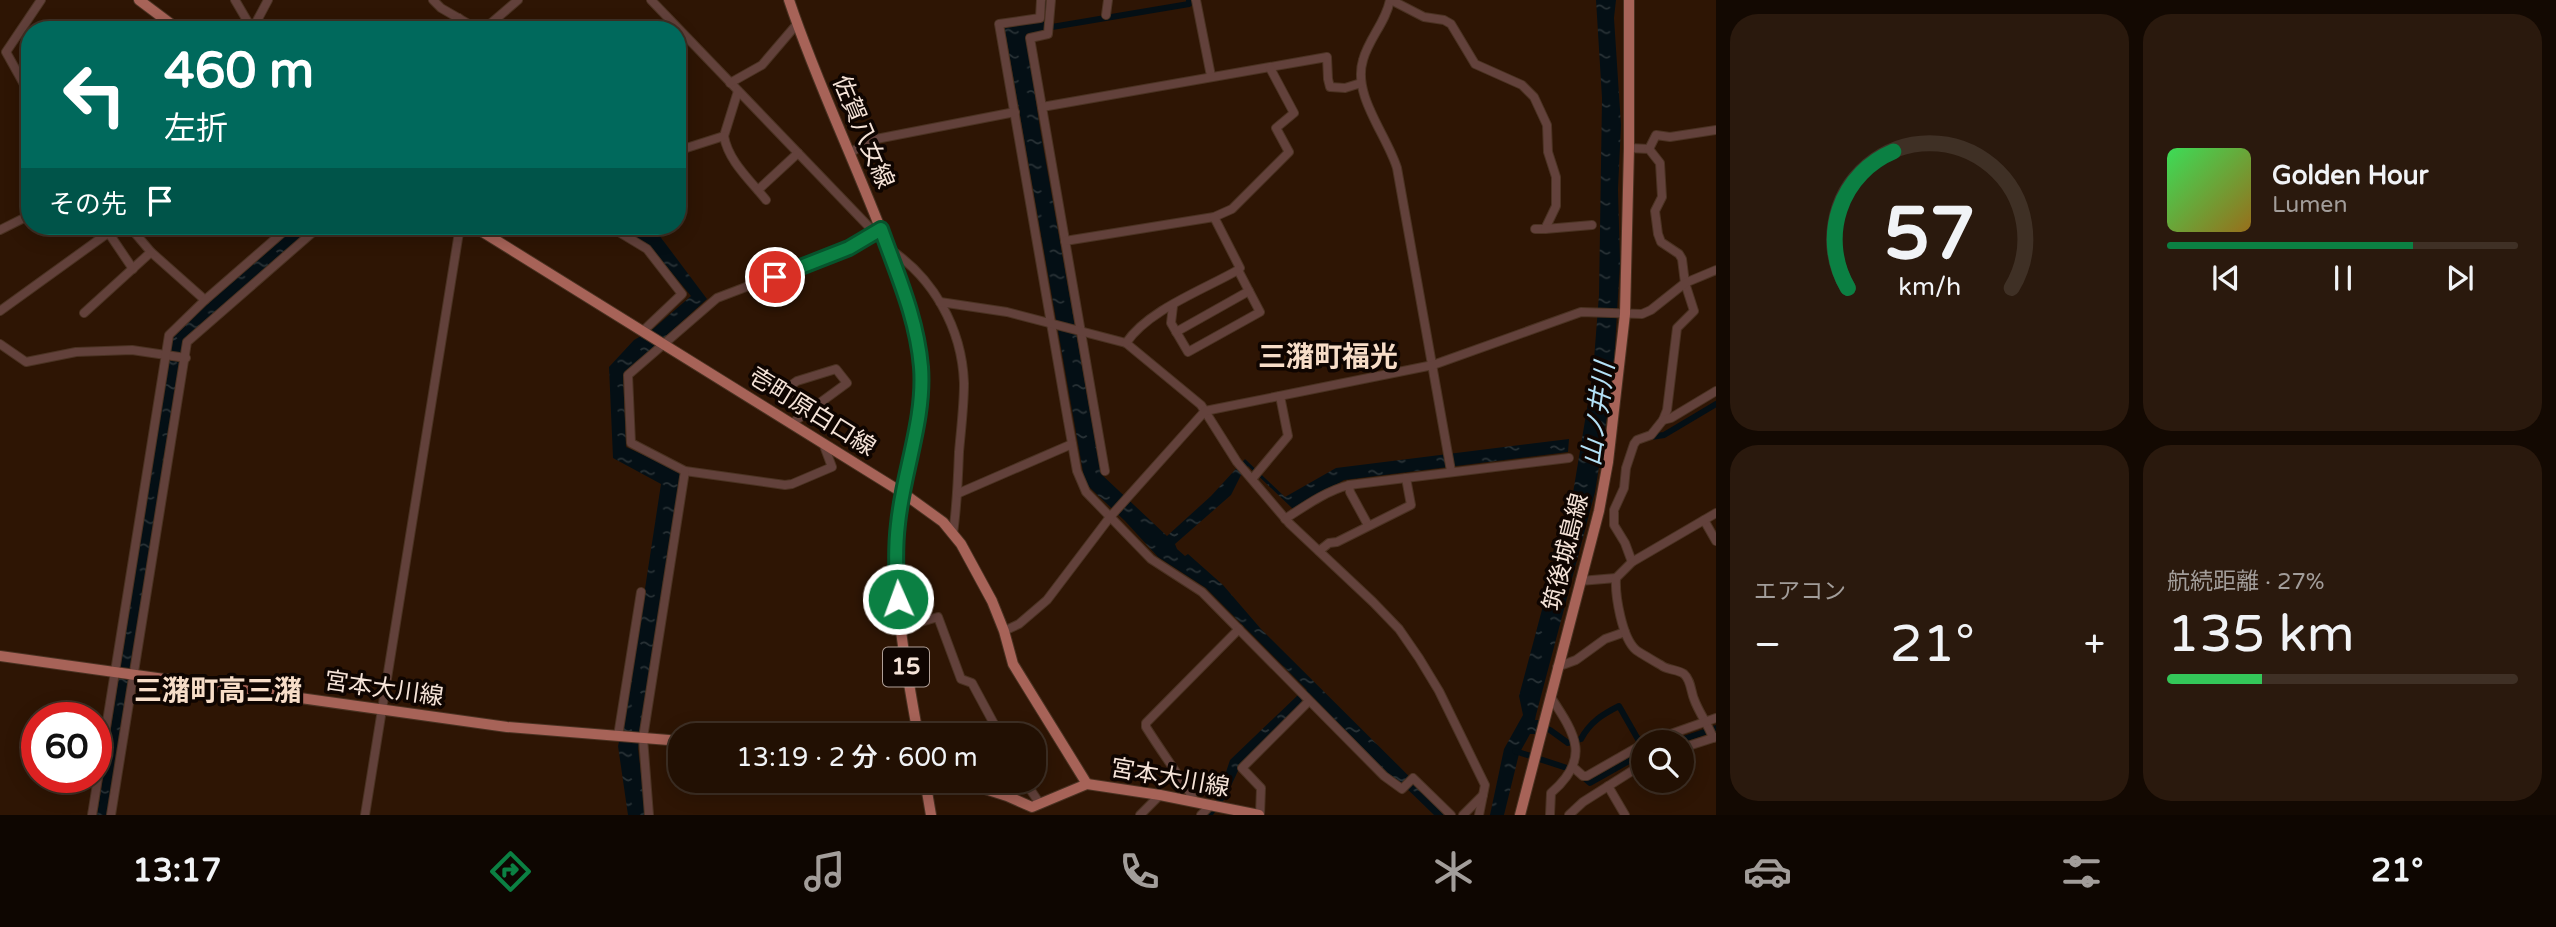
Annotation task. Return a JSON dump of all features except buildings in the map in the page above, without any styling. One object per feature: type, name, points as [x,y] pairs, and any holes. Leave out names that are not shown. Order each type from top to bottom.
[{"type":"main road","points":[[139,0],[167,21]]},
{"type":"main road","name":"佐賀八女線","points":[[789,0],[812,66],[850,153],[877,230],[888,248],[912,315],[921,369],[920,406],[898,524],[896,575],[900,628],[916,723]]},
{"type":"main road","name":"筑後城島線","points":[[1520,815],[1599,511],[1608,462],[1624,314],[1629,148],[1629,0]]},
{"type":"main road","name":"壱町原白口線","points":[[488,235],[823,443],[943,522],[953,533],[992,601],[1013,664],[1087,784]]},
{"type":"main road","name":"宮本大川線","points":[[0,656],[507,727],[668,740]]},
{"type":"main road","name":"宮本大川線","points":[[1032,809],[1087,784],[1260,815]]},
{"type":"main road","points":[[928,793],[931,815]]},
{"type":"main road","points":[[998,793],[1032,809]]},
{"type":"street","points":[[27,21],[41,0]]},
{"type":"street","points":[[235,0],[247,21]]},
{"type":"street","points":[[256,21],[268,0]]},
{"type":"street","points":[[433,0],[441,8],[464,21]]},
{"type":"street","points":[[492,21],[518,0]]},
{"type":"street","points":[[651,0],[671,21]]},
{"type":"street","points":[[1041,0],[1040,18],[999,24],[1072,444],[1082,485],[1151,559],[1202,592],[1384,776],[1402,789],[1413,778],[1451,815]]},
{"type":"street","points":[[1051,0],[1048,34],[1030,38],[1105,471]]},
{"type":"street","points":[[1106,15],[1108,0]]},
{"type":"street","points":[[1196,0],[1211,76]]},
{"type":"street","points":[[1451,470],[1397,168],[1386,139],[1364,98],[1361,83],[1361,64],[1391,0],[1424,17],[1444,20],[1451,24],[1475,64],[1522,85],[1534,97],[1547,125],[1548,152],[1556,177],[1556,206],[1540,229],[1592,225]]},
{"type":"street","points":[[730,83],[762,65],[797,24]]},
{"type":"street","points":[[21,29],[6,51],[21,78]]},
{"type":"street","points":[[686,37],[877,230],[849,248],[717,298],[662,344],[628,376],[631,443],[685,471],[785,485],[832,467],[823,443]]},
{"type":"street","points":[[1042,107],[1326,57],[1331,87],[1345,88],[1361,83]]},
{"type":"street","points":[[1065,242],[1214,216],[1232,209],[1289,152],[1276,128],[1294,113],[1270,68]]},
{"type":"street","points":[[738,91],[724,136],[733,160],[766,200]]},
{"type":"street","points":[[850,153],[871,140],[1015,112]]},
{"type":"street","points":[[1649,149],[1656,135],[1670,137],[1716,130]]},
{"type":"street","points":[[686,148],[724,136]]},
{"type":"street","points":[[1629,148],[1649,149],[1660,163],[1662,197],[1656,211],[1658,234],[1661,242],[1682,259],[1685,283],[1694,311],[1676,328],[1667,410],[1663,420],[1651,435],[1637,440],[1634,444],[1626,468],[1624,488],[1614,510],[1614,525],[1632,562]]},
{"type":"street","points":[[758,190],[798,153]]},
{"type":"street","points":[[1173,306],[1171,323],[1188,352],[1260,312],[1238,271],[1240,268],[1214,216]]},
{"type":"street","points":[[0,230],[21,220]]},
{"type":"street","points":[[0,311],[99,235]]},
{"type":"street","points":[[109,235],[133,269]]},
{"type":"street","points":[[137,235],[151,252],[205,300]]},
{"type":"street","points":[[92,815],[169,335],[280,235]]},
{"type":"street","points":[[111,815],[187,342],[310,235]]},
{"type":"street","points":[[365,815],[459,235]]},
{"type":"street","points":[[624,235],[648,249],[682,294],[644,332]]},
{"type":"street","points":[[888,248],[908,264],[940,302],[957,338],[963,366],[964,403],[953,533]]},
{"type":"street","points":[[84,313],[151,252]]},
{"type":"street","points":[[1004,631],[1018,624],[1047,600],[1112,516],[1205,411],[1433,365],[1569,316],[1591,311],[1647,313],[1685,283],[1716,270]]},
{"type":"street","points":[[1126,343],[1139,326],[1238,271]]},
{"type":"street","points":[[1176,332],[1249,291]]},
{"type":"street","points":[[940,302],[1007,312],[1126,343],[1193,398],[1205,411],[1237,462],[1285,519],[1399,629],[1419,658],[1454,720],[1485,785],[1479,815]]},
{"type":"street","points":[[0,344],[26,362],[76,352],[132,350],[186,358]]},
{"type":"street","points":[[791,424],[847,383],[836,369],[808,377],[790,386],[807,412]]},
{"type":"street","points":[[1663,420],[1716,391]]},
{"type":"street","points":[[1252,479],[1288,436],[1280,396]]},
{"type":"street","points":[[958,493],[1072,444]]},
{"type":"street","points":[[1285,519],[1311,502],[1349,485],[1451,470],[1569,458]]},
{"type":"street","points":[[649,815],[641,738],[685,471]]},
{"type":"street","points":[[1319,551],[1329,543],[1337,542],[1410,505],[1406,478]]},
{"type":"street","points":[[1349,485],[1350,492],[1368,525]]},
{"type":"street","points":[[1580,581],[1616,578],[1632,562],[1716,513]]},
{"type":"street","points":[[1704,520],[1716,541]]},
{"type":"street","points":[[1616,578],[1615,591],[1625,632],[1637,650],[1662,666],[1684,674],[1695,703],[1712,720],[1714,738],[1694,744]]},
{"type":"street","points":[[620,736],[641,592]]},
{"type":"street","points":[[900,628],[938,617],[961,679],[972,683],[994,723]]},
{"type":"street","points":[[1193,803],[1193,798],[1161,752],[1146,723],[1239,629]]},
{"type":"street","points":[[1557,667],[1576,660],[1605,639],[1625,632]]},
{"type":"street","points":[[1550,696],[1573,732],[1576,743],[1569,776],[1551,793],[1550,815]]},
{"type":"street","points":[[1260,815],[1261,788],[1242,768],[1309,701]]},
{"type":"street","points":[[1683,730],[1712,720]]},
{"type":"street","points":[[1573,767],[1583,776],[1587,776],[1631,751]]},
{"type":"street","points":[[1569,815],[1583,802],[1631,772]]},
{"type":"street","points":[[1608,786],[1625,815]]},
{"type":"street","points":[[1463,815],[1484,793]]},
{"type":"street","points":[[1140,815],[1160,796]]},
{"type":"street","points":[[1201,815],[1210,806]]},
{"type":"water","name":"山ノ井川","points":[[1596,0],[1616,0],[1614,18],[1621,125],[1618,189],[1620,263],[1613,379],[1595,492],[1536,715],[1535,720],[1540,720],[1536,734],[1530,734],[1519,754],[1504,815],[1490,815],[1504,749],[1523,715],[1519,696],[1573,493],[1593,372],[1599,295],[1602,98]]},
{"type":"water","points":[[1047,19],[1047,31],[1026,34],[1040,129],[1101,474],[1167,536],[1211,496],[1245,459],[1285,497],[1336,468],[1569,439],[1568,452],[1344,480],[1293,509],[1248,466],[1231,495],[1175,544],[1185,556],[1188,554],[1223,585],[1261,629],[1448,815],[1434,815],[1387,773],[1309,693],[1242,762],[1226,797],[1213,815],[1206,815],[1212,810],[1230,760],[1298,695],[1307,690],[1206,588],[1158,557],[1085,483],[1004,25]]},
{"type":"water","points":[[287,235],[306,235],[184,340],[109,815],[97,815],[100,793],[112,793],[112,720],[173,334]]},
{"type":"water","points":[[633,235],[659,235],[707,299],[623,375],[626,447],[681,472],[638,749],[646,815],[628,815],[618,746],[626,713],[661,484],[613,458],[609,367],[634,340],[653,329],[691,296],[649,245]]},
{"type":"waterway","points":[[1043,22],[1046,0]]},
{"type":"waterway","points":[[1046,28],[1189,4],[1189,0]]},
{"type":"waterway","points":[[1651,437],[1664,435],[1716,404]]},
{"type":"waterway","points":[[1542,727],[1568,743],[1581,739],[1597,719],[1619,706],[1633,730]]},
{"type":"waterway","points":[[1694,736],[1716,728]]},
{"type":"waterway","points":[[1515,751],[1573,770]]},
{"type":"waterway","points":[[1582,776],[1590,783],[1631,760]]},
{"type":"district","name":"三潴町福光","points":[[1328,357]]},
{"type":"district","name":"三潴町高三潴","points":[[218,691]]},
{"type":"route","points":[[775,277],[849,248],[881,229],[912,315],[921,369],[920,406],[898,524],[898,599]]}]
